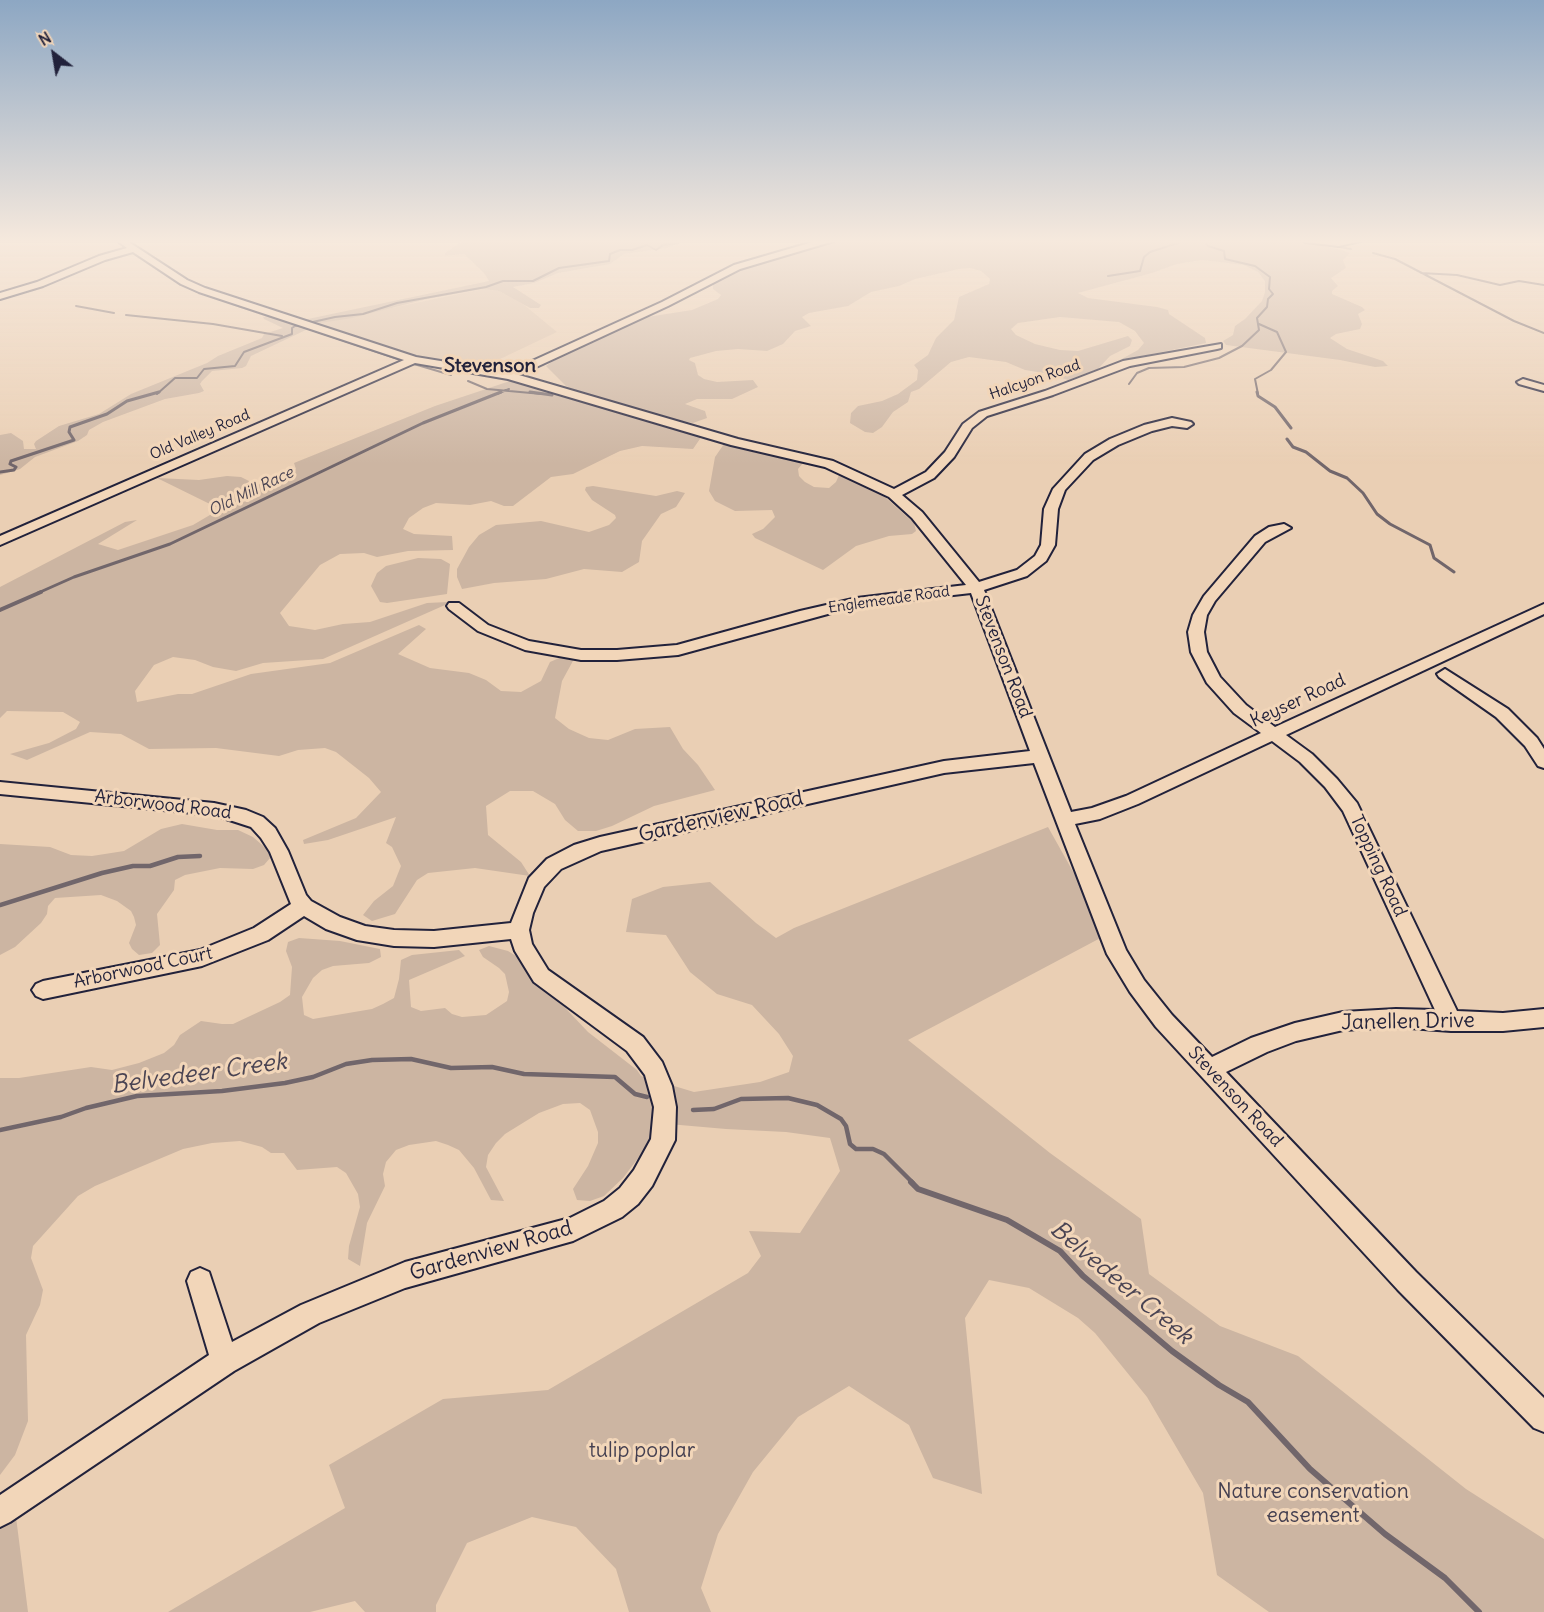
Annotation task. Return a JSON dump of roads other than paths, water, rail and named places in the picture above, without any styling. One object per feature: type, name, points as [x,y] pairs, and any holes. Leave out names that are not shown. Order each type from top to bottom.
[{"type":"street","name":"Stevenson Road","points":[[277,314],[414,360],[509,376],[735,442],[829,464],[894,495],[917,515],[976,588],[1103,922],[1127,972],[1164,1021],[1407,1281],[1544,1418]]},
{"type":"street","points":[[509,376],[643,314]]},
{"type":"street","name":"Halcyon Road","points":[[894,495],[930,476],[950,454],[967,426],[983,414],[1049,393],[1127,363],[1216,346]]},
{"type":"street","name":"Old Valley Road","points":[[0,541],[414,360]]},
{"type":"street","points":[[1522,382],[1544,388]]},
{"type":"street","name":"Englemeade Road","points":[[454,606],[483,628],[525,645],[581,655],[617,655],[678,650],[805,614],[857,602],[976,588],[1022,573],[1041,558],[1048,545],[1051,508],[1059,489],[1089,457],[1114,442],[1148,428],[1172,422],[1187,424]]},
{"type":"street","name":"Topping Road","points":[[1284,528],[1266,534],[1260,539],[1209,599],[1200,615],[1196,632],[1199,652],[1213,679],[1240,708],[1320,771],[1352,808],[1451,1022]]},
{"type":"street","name":"Keyser Road","points":[[1065,819],[1094,814],[1132,800],[1544,608]]},
{"type":"street","points":[[1444,674],[1491,705],[1537,742],[1544,762]]},
{"type":"street","name":"Gardenview Road","points":[[0,1512],[224,1361],[310,1314],[376,1286],[450,1261],[573,1229],[613,1209],[629,1196],[643,1178],[663,1140],[666,1126],[661,1086],[654,1069],[635,1044],[559,991],[541,976],[529,959],[519,930],[529,898],[544,873],[554,864],[581,850],[944,767],[1041,756]]},
{"type":"street","name":"Arborwood Road","points":[[0,788],[214,808],[240,815],[257,822],[268,833],[279,851],[298,899],[304,906]]},
{"type":"street","points":[[304,906],[333,923],[364,934],[394,938],[434,939],[519,930]]},
{"type":"street","name":"Arborwood Court","points":[[43,990],[202,958],[261,934],[304,906]]},
{"type":"street","name":"Janellen Drive","points":[[1209,1069],[1259,1045],[1320,1025],[1343,1021],[1396,1018],[1451,1022],[1503,1022],[1544,1018]]},
{"type":"street","points":[[200,1281],[224,1361]]},
{"type":"waterway","points":[[298,325],[361,314]]},
{"type":"waterway","points":[[1129,384],[1137,373],[1149,368],[1184,367],[1219,358],[1242,346],[1259,330],[1257,318],[1260,314]]},
{"type":"waterway","points":[[1501,314],[1544,333]]},
{"type":"waterway","points":[[126,315],[213,324],[282,336]]},
{"type":"waterway","points":[[1258,394],[1255,379],[1271,370],[1286,352],[1277,332],[1259,324]]},
{"type":"waterway","points":[[157,394],[175,378],[197,378],[204,369],[235,366],[244,352],[292,334],[292,328],[298,325]]},
{"type":"waterway","points":[[298,325],[404,361]]},
{"type":"waterway","points":[[414,364],[451,375]]},
{"type":"waterway","points":[[468,381],[487,389],[505,391]]},
{"type":"waterway","name":"Old Mill Race","points":[[505,391],[509,389]]},
{"type":"waterway","name":"Old Mill Race","points":[[497,394],[505,391]]},
{"type":"waterway","points":[[505,391],[542,394]]},
{"type":"waterway","points":[[0,472],[14,470],[16,467],[10,464],[11,461],[74,440],[69,432],[70,427],[107,414],[127,401],[159,392]]},
{"type":"waterway","name":"Old Mill Race","points":[[38,593],[74,577],[170,544],[423,423],[501,392]]},
{"type":"waterway","points":[[530,392],[552,395]]},
{"type":"waterway","points":[[1257,392],[1258,396],[1275,407],[1291,428]]},
{"type":"waterway","points":[[1287,439],[1293,447],[1306,452],[1330,471],[1347,478],[1363,493],[1377,514],[1390,524],[1430,545],[1434,558],[1454,572]]},
{"type":"waterway","name":"Old Mill Race","points":[[0,610],[41,592]]},
{"type":"waterway","points":[[0,905],[102,873],[133,866],[150,866],[178,857],[200,856]]},
{"type":"waterway","name":"Belvedeer Creek","points":[[0,1130],[61,1117],[86,1108],[137,1096],[222,1091],[285,1083],[313,1077],[346,1064],[372,1060],[411,1059],[451,1068],[492,1067],[524,1074],[615,1077],[635,1094],[647,1097]]},
{"type":"waterway","name":"Belvedeer Creek","points":[[693,1110],[714,1109],[741,1099],[788,1098],[817,1105],[841,1119],[846,1126],[850,1144],[856,1149],[873,1149],[884,1154],[913,1183]]},
{"type":"waterway","name":"Belvedeer Creek","points":[[911,1182],[918,1189],[1007,1220],[1060,1251],[1083,1276],[1172,1351],[1219,1385],[1248,1402],[1310,1469],[1385,1534],[1445,1578],[1479,1612]]},
{"type":"district","name":"Stevenson","points":[[490,366]]},
{"type":"park label","name":"tulip poplar","points":[[642,1451]]},
{"type":"park label","name":"Nature conservation easement","points":[[1313,1504]]}]
